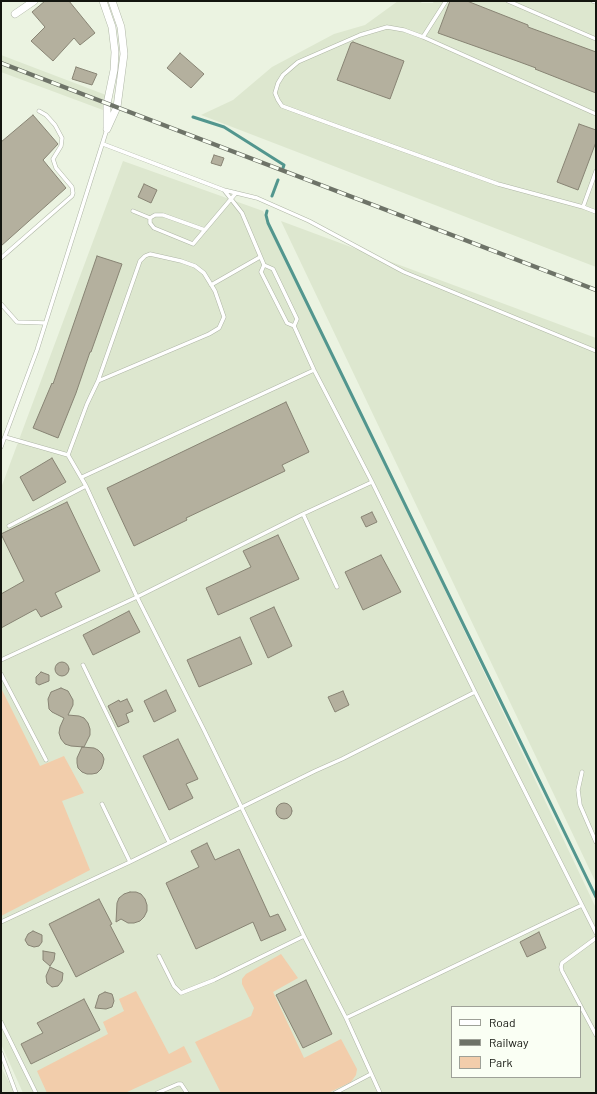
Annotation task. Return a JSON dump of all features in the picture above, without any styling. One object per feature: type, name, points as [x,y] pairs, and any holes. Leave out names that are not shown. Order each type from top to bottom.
[{"type":"street","points":[[14,14],[34,1]]},
{"type":"street","points":[[103,1],[112,28],[115,52],[114,70],[107,104],[107,129]]},
{"type":"street","points":[[107,129],[117,107],[124,54],[121,27],[112,1]]},
{"type":"lane","points":[[423,37],[446,1]]},
{"type":"lane","points":[[508,1],[596,39]]},
{"type":"lane","points":[[596,114],[423,37],[404,30],[387,27],[360,35],[298,62],[283,75],[278,83],[275,93],[282,106],[498,184],[583,207],[596,212]]},
{"type":"lane","points":[[1,258],[72,196],[73,193],[72,187],[56,168],[53,159],[61,146],[62,138],[55,124],[46,115],[39,111]]},
{"type":"lane","points":[[1,447],[37,350],[107,129]]},
{"type":"lane","points":[[103,144],[224,190],[257,198],[309,221],[404,272],[596,351]]},
{"type":"lane","points":[[583,207],[596,171]]},
{"type":"lane","points":[[224,190],[242,213],[264,265],[272,269],[297,319],[294,326]]},
{"type":"lane","points":[[150,218],[150,223],[154,228],[190,244],[194,243],[236,193]]},
{"type":"lane","points":[[133,211],[150,218]]},
{"type":"lane","points":[[150,218],[155,215],[163,215],[205,230]]},
{"type":"lane","points":[[68,455],[87,404],[98,381],[140,261],[145,256],[150,254],[182,261],[195,266],[204,273],[214,291],[224,317],[219,328],[209,334],[98,381]]},
{"type":"lane","points":[[211,285],[260,257]]},
{"type":"lane","points":[[264,265],[261,272],[287,322],[294,326],[314,370],[372,482],[596,933]]},
{"type":"lane","points":[[1,304],[17,322],[45,323]]},
{"type":"lane","points":[[82,477],[314,370]]},
{"type":"lane","points":[[4,437],[68,455],[82,477],[137,597],[346,1018],[380,1093]]},
{"type":"lane","points":[[1,660],[137,597],[303,514],[372,482]]},
{"type":"lane","points":[[9,526],[86,486]]},
{"type":"lane","points":[[303,514],[337,587]]},
{"type":"lane","points":[[83,665],[169,842]]},
{"type":"lane","points":[[1,674],[46,760]]},
{"type":"lane","points":[[1,922],[130,862],[342,759],[475,692]]},
{"type":"lane","points":[[582,772],[578,790],[580,805],[596,842]]},
{"type":"lane","points":[[102,804],[130,862]]},
{"type":"lane","points":[[346,1018],[582,905]]},
{"type":"lane","points":[[159,956],[174,986],[181,993],[214,980],[304,936]]},
{"type":"lane","points":[[581,1006],[561,967],[562,964],[596,938]]},
{"type":"lane","points":[[581,1007],[596,1035]]},
{"type":"lane","points":[[1,1022],[36,1093]]},
{"type":"lane","points":[[1,1053],[16,1093]]},
{"type":"lane","points":[[335,1093],[371,1074]]},
{"type":"lane","points":[[157,1093],[181,1084],[187,1093]]},
{"type":"shaded area","points":[[398,1],[433,3],[434,1],[596,1],[596,267],[201,115],[233,100],[272,67],[334,34],[365,25]]},
{"type":"shaded area","points":[[1,55],[106,95],[103,110],[1,72]]},
{"type":"shaded area","points":[[123,161],[263,211],[596,908],[596,1093],[23,1093],[1,1044],[1,488]]},
{"type":"shaded area","points":[[281,221],[596,338],[596,883]]},
{"type":"shaded area","points":[[1,1067],[15,1093],[1,1093]]},
{"type":"green space","points":[[1,688],[40,766],[64,756],[84,793],[62,801],[90,870],[1,916]]},
{"type":"green space","points":[[281,954],[298,978],[273,992],[304,1058],[341,1039],[357,1069],[356,1075],[351,1082],[328,1093],[221,1093],[195,1042],[251,1016],[254,1008],[242,984],[242,979],[246,974]]},
{"type":"green space","points":[[136,991],[169,1054],[184,1046],[192,1062],[125,1093],[47,1093],[37,1071],[108,1034],[103,1022],[124,1011],[119,999]]},
{"type":"building","points":[[45,1],[69,1],[95,33],[80,45],[74,38],[53,61],[31,41],[45,27],[32,12]]},
{"type":"building","points":[[450,1],[467,1],[528,25],[528,27],[596,52],[596,93],[535,69],[536,68],[438,33]]},
{"type":"building","points":[[353,42],[404,61],[390,99],[337,80],[351,43]]},
{"type":"building","points":[[180,53],[204,74],[191,88],[167,68]]},
{"type":"building","points":[[76,67],[97,74],[92,85],[72,79]]},
{"type":"building","points":[[33,115],[58,144],[43,160],[66,188],[1,246],[1,142]]},
{"type":"building","points":[[579,124],[596,130],[596,142],[578,190],[557,182]]},
{"type":"building","points":[[214,155],[224,158],[221,166],[211,163]]},
{"type":"building","points":[[144,184],[157,190],[151,203],[138,197]]},
{"type":"building","points":[[97,256],[122,264],[76,393],[58,438],[33,428],[52,383],[53,384]]},
{"type":"building","points":[[286,402],[309,452],[282,465],[285,471],[186,518],[187,520],[134,546],[107,488]]},
{"type":"building","points":[[52,458],[66,482],[33,501],[20,477]]},
{"type":"building","points":[[67,502],[100,571],[55,593],[62,607],[41,617],[36,609],[1,628],[1,594],[24,581],[1,534]]},
{"type":"building","points":[[372,512],[377,522],[366,527],[361,517]]},
{"type":"building","points":[[278,535],[299,579],[218,615],[206,588],[251,567],[243,551]]},
{"type":"building","points":[[381,555],[401,592],[363,610],[345,572]]},
{"type":"building","points":[[274,607],[292,646],[268,658],[250,618]]},
{"type":"building","points":[[129,611],[140,632],[93,655],[83,635]]},
{"type":"building","points":[[240,637],[252,664],[199,687],[187,660]]},
{"type":"building","points":[[62,662],[67,664],[69,669],[67,674],[62,676],[57,674],[55,669],[57,664]]},
{"type":"building","points":[[41,672],[49,675],[49,681],[39,685],[36,683],[36,677]]},
{"type":"building","points":[[61,688],[68,691],[73,700],[73,705],[68,715],[84,718],[88,723],[90,735],[84,747],[65,744],[59,733],[64,718],[49,709],[48,699],[51,692]]},
{"type":"building","points":[[166,690],[176,711],[154,722],[144,701]]},
{"type":"building","points":[[343,691],[349,705],[335,712],[328,697]]},
{"type":"building","points":[[127,699],[133,711],[126,714],[129,722],[118,727],[108,706],[119,700],[120,702]]},
{"type":"building","points":[[178,739],[198,779],[186,784],[193,798],[169,810],[143,756]]},
{"type":"building","points":[[82,747],[94,748],[102,754],[104,759],[103,764],[97,773],[87,774],[78,768],[77,758]]},
{"type":"building","points":[[281,803],[287,803],[292,808],[290,817],[287,819],[281,819],[276,814],[276,808]]},
{"type":"building","points":[[207,843],[215,860],[239,849],[270,917],[278,914],[286,930],[261,941],[253,922],[196,949],[166,883],[199,867],[191,851]]},
{"type":"building","points":[[130,892],[141,894],[145,899],[147,911],[140,921],[128,923],[121,919],[116,922],[117,903],[119,898]]},
{"type":"building","points":[[99,899],[124,952],[76,977],[49,924]]},
{"type":"building","points":[[33,931],[42,935],[42,942],[39,946],[34,947],[28,945],[25,940],[28,934]]},
{"type":"building","points":[[539,932],[546,948],[527,957],[520,942]]},
{"type":"building","points":[[43,951],[55,953],[54,960],[50,966],[43,960]]},
{"type":"building","points":[[50,967],[63,973],[62,981],[58,986],[52,987],[47,983],[46,976]]},
{"type":"building","points":[[306,980],[332,1034],[303,1048],[276,995]]},
{"type":"building","points":[[105,992],[112,994],[114,1001],[112,1007],[106,1009],[95,1008],[99,995]]},
{"type":"building","points":[[84,999],[100,1030],[31,1064],[21,1044],[43,1033],[37,1023]]},
{"type":"waterway","points":[[193,117],[224,127],[284,165],[283,168]]},
{"type":"waterway","points":[[272,196],[278,180]]},
{"type":"waterway","points":[[267,211],[266,215],[268,223],[596,897]]},
{"type":"railway","points":[[1,63],[596,290]]}]
